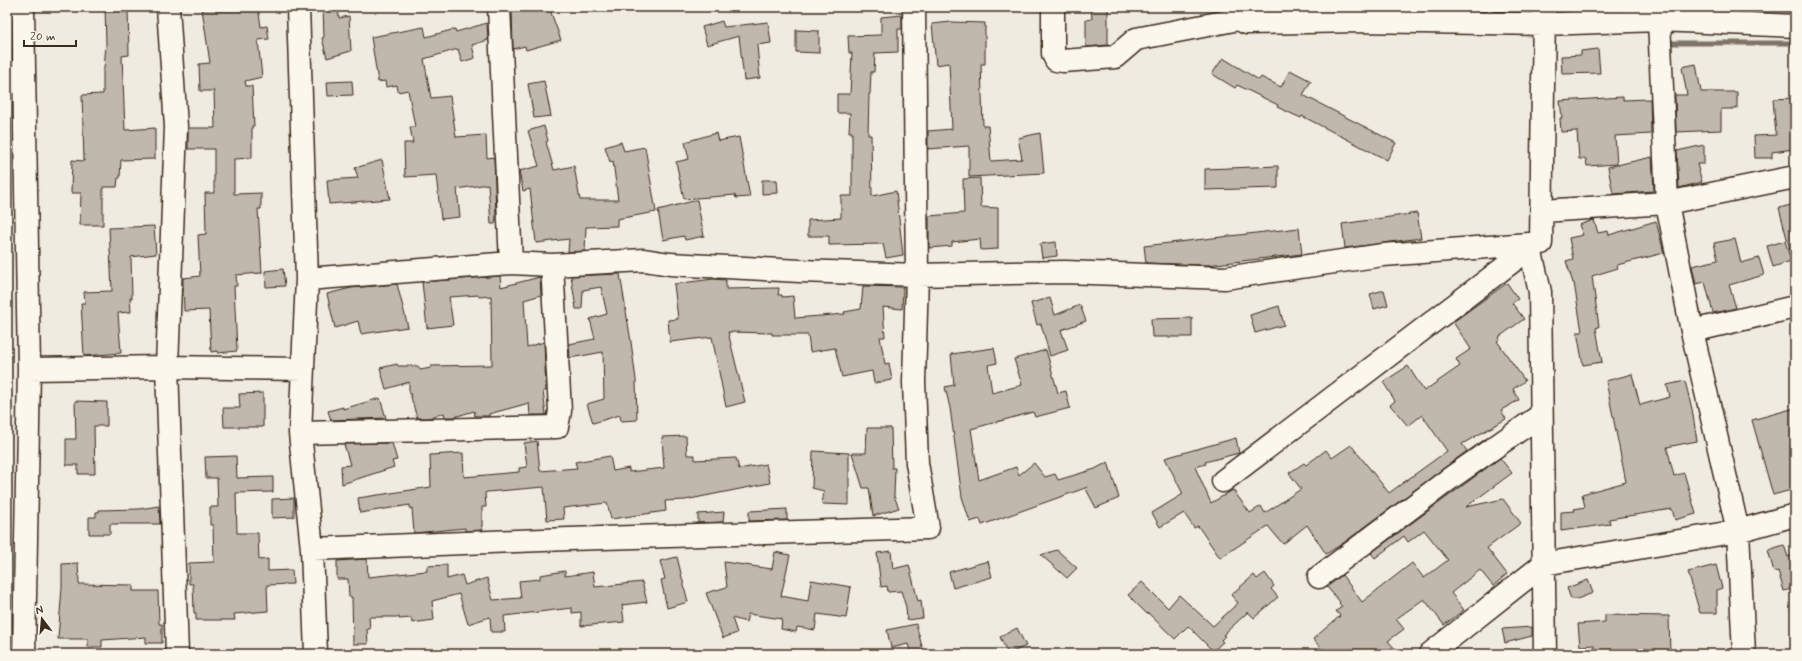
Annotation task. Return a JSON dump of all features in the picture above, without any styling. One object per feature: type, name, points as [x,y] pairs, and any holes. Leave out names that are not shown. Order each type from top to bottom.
[{"type":"street","points":[[23,7],[29,369],[24,654]]},
{"type":"street","points":[[168,7],[176,127],[167,367],[177,654]]},
{"type":"street","points":[[298,7],[307,278],[300,433],[312,549],[316,654]]},
{"type":"street","points":[[499,7],[511,263]]},
{"type":"street","points":[[312,549],[569,539],[928,528],[917,463],[914,382],[917,275],[914,7]]},
{"type":"street","points":[[1053,7],[1053,54],[1056,60],[1063,61],[1115,57],[1136,39],[1237,13],[1246,23],[1357,14],[1544,15],[1636,13],[1659,20],[1795,26]]},
{"type":"street","points":[[1544,15],[1542,211],[1536,245],[1540,292],[1545,654]]},
{"type":"street","points":[[1659,20],[1667,202],[1692,331],[1738,531],[1744,654]]},
{"type":"street","points":[[1542,211],[1667,202],[1795,177]]},
{"type":"street","points":[[307,278],[511,263],[552,265],[644,260],[670,264],[800,271],[917,275],[1065,272],[1225,278],[1383,255],[1536,245]]},
{"type":"street","points":[[1223,481],[1536,245]]},
{"type":"street","points":[[300,433],[557,427],[560,411],[552,265]]},
{"type":"street","points":[[1692,331],[1795,307]]},
{"type":"street","points":[[29,369],[167,367],[303,369]]},
{"type":"street","points":[[1319,577],[1452,477],[1541,415]]},
{"type":"street","points":[[1430,654],[1544,564],[1738,531],[1795,515]]},
{"type":"building","points":[[105,7],[128,7],[129,55],[122,56],[125,130],[155,128],[155,159],[121,160],[120,178],[118,178],[117,187],[103,187],[103,225],[80,225],[81,193],[71,193],[72,160],[84,161],[82,95],[103,94],[103,70],[106,44]]},
{"type":"building","points":[[208,7],[258,7],[261,27],[267,26],[269,39],[258,40],[262,77],[245,81],[246,86],[252,86],[254,126],[252,126],[252,158],[234,159],[234,194],[261,193],[261,209],[258,209],[262,273],[236,275],[237,286],[234,286],[237,351],[218,353],[218,351],[211,352],[209,310],[184,311],[183,283],[183,278],[200,276],[198,235],[206,234],[205,193],[214,193],[214,149],[188,149],[188,128],[215,128],[214,91],[200,91],[199,64],[210,63],[202,9]]},
{"type":"building","points":[[338,7],[339,18],[349,16],[351,51],[327,58],[322,38],[324,37],[323,8]]},
{"type":"building","points":[[512,7],[549,7],[561,40],[526,50],[525,46],[513,49]]},
{"type":"building","points":[[1091,7],[1108,7],[1108,45],[1086,47],[1086,20],[1092,19]]},
{"type":"building","points":[[902,15],[902,29],[898,29],[898,52],[875,53],[874,72],[871,72],[869,94],[868,135],[871,135],[872,196],[896,191],[903,255],[886,258],[883,244],[829,245],[829,236],[808,236],[808,220],[841,218],[841,196],[852,196],[852,132],[849,132],[850,113],[837,113],[837,94],[850,94],[852,53],[849,53],[848,36],[881,35],[881,17]]},
{"type":"building","points":[[722,21],[724,27],[768,22],[771,43],[757,45],[760,78],[744,80],[739,36],[707,45],[702,27]]},
{"type":"building","points":[[951,22],[985,23],[985,64],[981,64],[983,126],[988,126],[991,161],[1022,159],[1018,138],[1040,133],[1044,173],[969,177],[969,146],[928,149],[928,131],[952,129],[949,63],[936,65],[932,24]]},
{"type":"building","points":[[487,23],[488,40],[472,45],[475,58],[462,62],[458,49],[424,59],[431,98],[450,96],[456,137],[486,135],[487,158],[494,157],[495,224],[491,224],[488,184],[457,189],[460,217],[441,219],[436,175],[405,177],[404,143],[413,143],[410,127],[415,127],[408,90],[398,92],[397,85],[386,87],[385,81],[378,82],[371,37],[424,27],[426,37],[455,29],[456,32]]},
{"type":"building","points":[[796,30],[819,31],[819,53],[796,52]]},
{"type":"building","points":[[1598,49],[1600,73],[1562,74],[1561,56],[1581,55],[1581,51]]},
{"type":"building","points":[[1223,58],[1259,80],[1261,77],[1281,87],[1290,70],[1311,81],[1303,95],[1396,143],[1387,160],[1302,116],[1301,118],[1277,107],[1278,105],[1237,85],[1235,88],[1212,74]]},
{"type":"building","points":[[1696,64],[1701,92],[1737,92],[1737,109],[1721,109],[1721,130],[1676,132],[1675,95],[1687,95],[1682,67]]},
{"type":"building","points":[[352,81],[353,95],[328,96],[327,82]]},
{"type":"building","points":[[544,81],[551,116],[534,118],[528,84]]},
{"type":"building","points":[[1623,97],[1623,100],[1650,99],[1651,134],[1615,136],[1617,164],[1587,166],[1586,159],[1579,159],[1577,131],[1561,132],[1560,118],[1562,118],[1560,101]]},
{"type":"building","points":[[1795,98],[1795,125],[1791,125],[1794,149],[1772,152],[1772,158],[1755,158],[1754,136],[1776,135],[1773,99]]},
{"type":"building","points":[[544,126],[548,141],[546,142],[554,170],[574,166],[580,200],[618,200],[613,161],[610,162],[605,147],[621,142],[624,151],[645,147],[656,212],[617,219],[617,226],[586,227],[585,251],[568,252],[569,239],[536,243],[530,189],[523,191],[519,171],[539,166],[528,131]]},
{"type":"building","points":[[716,133],[718,141],[739,137],[750,197],[736,198],[735,195],[684,199],[676,162],[689,159],[685,142]]},
{"type":"building","points":[[1704,145],[1704,164],[1697,164],[1702,182],[1679,188],[1677,151]]},
{"type":"building","points":[[1652,157],[1654,191],[1613,194],[1608,167]]},
{"type":"building","points":[[382,160],[390,199],[329,204],[327,180],[358,178],[355,168]]},
{"type":"building","points":[[1278,166],[1278,188],[1205,190],[1205,169]]},
{"type":"building","points":[[980,178],[981,207],[998,208],[998,249],[981,250],[980,239],[952,242],[952,246],[929,248],[929,216],[964,213],[963,179]]},
{"type":"building","points":[[762,180],[777,180],[778,193],[762,194]]},
{"type":"building","points":[[697,200],[704,236],[685,240],[684,236],[663,240],[658,210]]},
{"type":"building","points":[[1795,204],[1795,249],[1790,250],[1779,208]]},
{"type":"building","points":[[1417,213],[1421,238],[1345,248],[1342,224]]},
{"type":"building","points":[[1594,220],[1598,233],[1608,231],[1609,235],[1656,221],[1664,253],[1617,265],[1618,268],[1592,276],[1599,327],[1596,328],[1602,362],[1583,365],[1577,332],[1582,332],[1574,283],[1566,261],[1573,259],[1569,238],[1583,235],[1579,225]]},
{"type":"building","points":[[154,226],[156,254],[131,257],[131,312],[118,313],[121,353],[84,356],[81,303],[85,303],[84,292],[112,291],[109,228]]},
{"type":"building","points":[[1299,228],[1302,254],[1207,265],[1146,263],[1144,246]]},
{"type":"building","points":[[1735,239],[1741,263],[1759,258],[1764,275],[1729,285],[1736,308],[1713,313],[1705,282],[1696,284],[1692,266],[1718,260],[1714,243]]},
{"type":"building","points":[[1785,241],[1791,261],[1773,267],[1767,246]]},
{"type":"building","points":[[1056,242],[1057,256],[1042,258],[1040,244]]},
{"type":"building","points":[[283,269],[285,286],[266,287],[265,271]]},
{"type":"building","points":[[620,274],[636,380],[637,420],[621,421],[620,415],[593,423],[587,404],[604,399],[603,352],[570,358],[569,344],[595,339],[590,319],[607,314],[601,287],[583,290],[582,309],[576,309],[571,276]]},
{"type":"building","points":[[500,276],[501,287],[540,277],[541,295],[524,300],[527,347],[544,342],[546,391],[543,391],[546,415],[530,415],[529,403],[489,414],[489,416],[475,416],[474,411],[454,417],[445,417],[444,413],[428,418],[417,418],[409,390],[409,382],[386,389],[380,368],[397,364],[398,366],[418,366],[420,370],[431,368],[431,366],[492,365],[491,296],[479,297],[479,295],[449,297],[453,325],[427,328],[422,282]]},
{"type":"building","points":[[713,279],[726,280],[726,289],[779,288],[778,295],[782,295],[782,297],[793,296],[795,318],[845,314],[844,312],[861,309],[863,286],[903,287],[902,309],[883,307],[885,337],[880,337],[885,364],[889,363],[892,380],[874,383],[872,371],[842,377],[835,348],[810,352],[808,335],[772,335],[772,333],[728,332],[745,402],[726,407],[712,337],[670,342],[668,320],[678,319],[674,284]]},
{"type":"building","points":[[1507,283],[1518,299],[1512,303],[1524,319],[1499,337],[1500,339],[1497,341],[1525,381],[1513,389],[1519,400],[1501,410],[1506,419],[1462,444],[1467,451],[1342,544],[1326,554],[1307,525],[1283,544],[1268,526],[1220,558],[1198,526],[1194,528],[1184,513],[1160,527],[1152,513],[1183,494],[1165,458],[1236,438],[1239,453],[1205,462],[1206,464],[1195,467],[1211,503],[1233,490],[1250,513],[1261,506],[1265,513],[1301,489],[1289,473],[1304,463],[1306,465],[1326,450],[1332,458],[1351,445],[1389,493],[1447,451],[1422,415],[1408,426],[1390,405],[1395,401],[1383,382],[1408,366],[1424,391],[1460,366],[1456,359],[1471,349],[1453,322]]},
{"type":"building","points":[[397,284],[408,327],[361,334],[358,321],[335,328],[327,294],[351,288]]},
{"type":"building","points":[[1384,290],[1388,305],[1374,309],[1370,294]]},
{"type":"building","points":[[1050,298],[1055,315],[1080,305],[1086,321],[1061,330],[1068,350],[1050,356],[1041,324],[1037,325],[1031,303]]},
{"type":"building","points":[[1279,306],[1284,325],[1255,333],[1250,315]]},
{"type":"building","points":[[1192,318],[1192,337],[1152,337],[1151,319]]},
{"type":"building","points":[[994,348],[997,363],[988,365],[992,393],[1022,385],[1014,359],[1046,350],[1058,393],[1066,391],[1070,408],[1035,417],[1033,412],[971,429],[979,480],[1016,467],[1019,475],[1034,463],[1045,477],[1055,474],[1058,480],[1095,469],[1108,462],[1119,498],[1096,508],[1086,489],[1088,487],[982,525],[980,519],[970,522],[962,497],[950,408],[945,387],[954,385],[951,354]]},
{"type":"building","points":[[1632,374],[1640,405],[1670,397],[1667,385],[1685,381],[1692,409],[1697,441],[1667,447],[1674,476],[1684,473],[1696,514],[1675,520],[1672,509],[1609,519],[1610,524],[1561,531],[1561,512],[1575,511],[1574,509],[1585,507],[1582,494],[1626,482],[1606,381]]},
{"type":"building","points":[[263,393],[263,427],[224,427],[223,408],[240,408],[239,394]]},
{"type":"building","points":[[380,398],[386,418],[331,420],[328,411],[343,407],[343,409]]},
{"type":"building","points":[[75,401],[107,402],[107,426],[94,426],[95,474],[78,474],[78,465],[66,465],[66,439],[76,439]]},
{"type":"building","points":[[1795,408],[1795,489],[1773,495],[1752,420]]},
{"type":"building","points":[[867,428],[891,428],[892,468],[895,468],[894,496],[899,508],[873,516],[869,488],[863,488],[852,453],[866,453]]},
{"type":"building","points":[[686,436],[687,455],[695,455],[695,460],[736,458],[739,469],[766,464],[770,483],[685,500],[665,501],[666,511],[611,519],[607,503],[563,508],[564,519],[547,520],[544,487],[487,492],[485,493],[486,507],[482,507],[482,530],[465,531],[465,528],[414,533],[412,508],[410,509],[410,505],[360,513],[358,498],[431,487],[430,455],[463,453],[464,477],[519,472],[519,468],[527,467],[524,443],[537,441],[540,471],[577,468],[575,462],[610,456],[613,471],[629,468],[629,472],[664,468],[662,437]]},
{"type":"building","points":[[392,443],[397,460],[392,461],[394,467],[342,484],[341,466],[350,465],[344,444]]},
{"type":"building","points":[[813,451],[849,453],[849,505],[822,504],[824,491],[812,488]]},
{"type":"building","points":[[236,456],[237,478],[273,477],[273,492],[236,493],[237,533],[258,533],[259,560],[268,559],[268,571],[292,570],[293,584],[267,585],[268,611],[234,614],[235,620],[196,620],[196,613],[194,613],[193,584],[189,584],[189,563],[214,562],[213,525],[210,525],[210,507],[218,507],[217,478],[206,478],[205,457]]},
{"type":"building","points":[[1500,458],[1512,473],[1466,507],[1503,499],[1521,523],[1487,548],[1507,574],[1493,586],[1480,570],[1451,593],[1464,610],[1444,625],[1424,599],[1396,619],[1404,629],[1388,641],[1400,654],[1326,654],[1313,639],[1340,616],[1336,611],[1342,607],[1339,603],[1340,602],[1327,587],[1342,575],[1362,602],[1412,563],[1424,578],[1448,560],[1424,530],[1408,542],[1404,536],[1375,558],[1371,553]]},
{"type":"building","points":[[294,498],[294,517],[272,518],[272,499]]},
{"type":"building","points":[[159,506],[160,524],[110,524],[110,534],[89,534],[89,517],[96,517],[96,512],[99,512],[99,510],[139,509]]},
{"type":"building","points":[[787,509],[787,520],[749,521],[749,511]]},
{"type":"building","points":[[724,512],[723,522],[698,523],[698,514]]},
{"type":"building","points":[[1784,545],[1788,557],[1795,555],[1795,588],[1784,591],[1778,571],[1774,572],[1768,550]]},
{"type":"building","points":[[1057,550],[1077,568],[1067,578],[1041,555]]},
{"type":"building","points":[[891,551],[893,569],[909,565],[918,601],[921,600],[923,618],[907,620],[906,607],[901,591],[888,592],[887,586],[881,587],[877,553]]},
{"type":"building","points":[[775,552],[790,555],[781,596],[808,601],[811,580],[851,587],[846,618],[817,614],[815,630],[797,627],[796,632],[781,629],[782,619],[748,614],[746,622],[732,618],[737,633],[723,638],[706,593],[727,587],[724,562],[772,569]]},
{"type":"building","points":[[677,557],[688,602],[667,608],[661,580],[665,579],[660,561]]},
{"type":"building","points":[[367,559],[368,577],[427,571],[427,566],[447,565],[447,579],[462,575],[465,585],[487,578],[493,600],[521,598],[519,581],[540,579],[540,575],[565,571],[565,576],[593,572],[595,587],[642,582],[647,602],[622,605],[624,622],[581,626],[581,612],[572,613],[572,608],[504,616],[505,632],[491,632],[490,617],[468,624],[459,594],[432,601],[434,620],[412,623],[411,618],[399,619],[399,617],[369,617],[370,629],[367,629],[368,644],[353,644],[352,597],[349,597],[348,579],[337,579],[337,561]]},
{"type":"building","points":[[988,561],[992,577],[953,588],[949,572]]},
{"type":"building","points":[[78,563],[79,584],[133,585],[133,591],[158,591],[159,624],[162,624],[162,643],[146,643],[146,637],[102,640],[102,647],[88,647],[88,639],[58,639],[62,587],[62,564]]},
{"type":"building","points":[[1716,565],[1722,588],[1717,590],[1717,613],[1700,613],[1688,572]]},
{"type":"building","points":[[1265,573],[1274,586],[1271,589],[1278,597],[1254,618],[1248,612],[1223,635],[1225,636],[1221,640],[1223,642],[1213,651],[1188,626],[1175,639],[1128,595],[1142,582],[1168,608],[1179,595],[1213,626],[1238,603],[1231,595],[1254,575],[1257,579]]},
{"type":"building","points":[[1588,580],[1593,593],[1577,599],[1571,599],[1567,588]]},
{"type":"building","points":[[1605,615],[1669,616],[1670,654],[1594,654],[1594,645],[1580,646],[1578,624],[1605,622]]},
{"type":"building","points":[[916,624],[924,654],[911,654],[908,644],[891,648],[887,630]]},
{"type":"building","points":[[1532,627],[1532,636],[1505,643],[1502,629]]},
{"type":"building","points":[[1017,628],[1026,646],[1008,654],[1000,637]]},
{"type":"waterway","points":[[1608,7],[1619,13]]},
{"type":"waterway","points":[[1666,39],[1673,43],[1795,43]]}]
